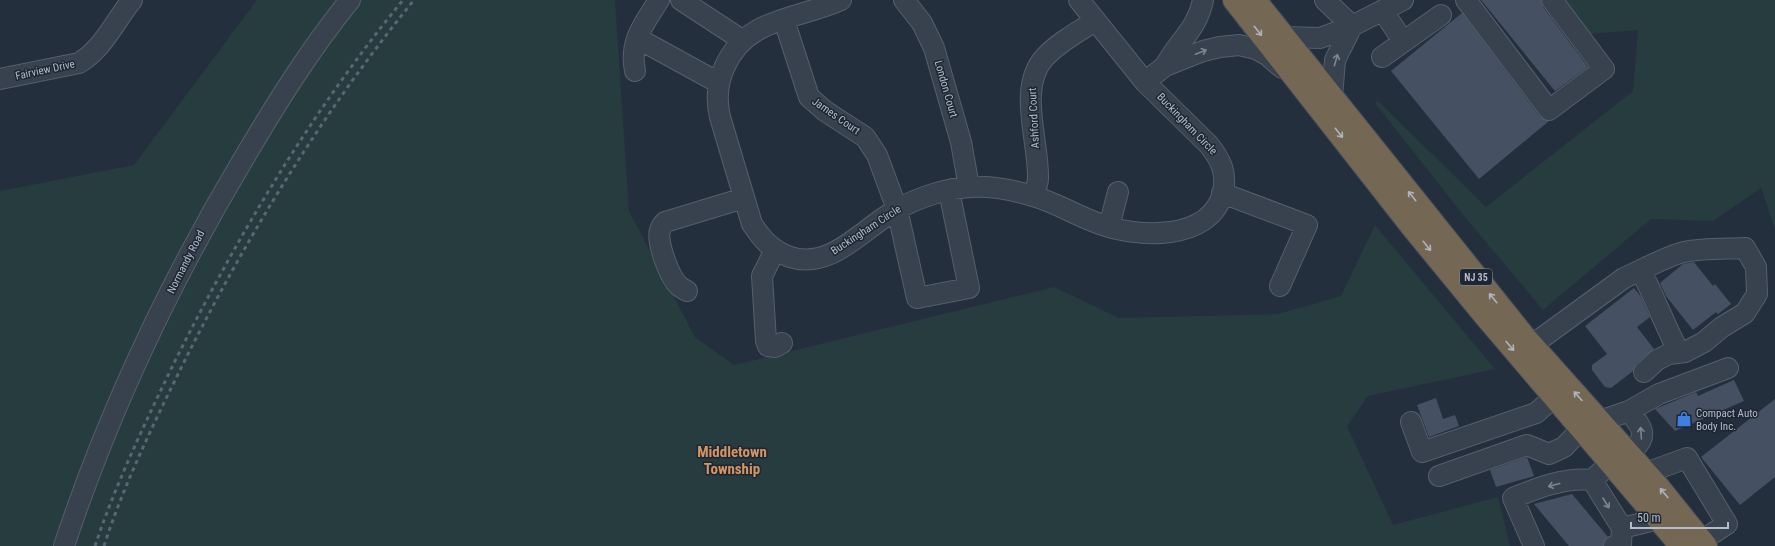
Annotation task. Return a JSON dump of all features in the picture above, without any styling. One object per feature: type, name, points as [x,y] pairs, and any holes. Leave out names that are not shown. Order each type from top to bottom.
[{"type":"highway","name":"NJ 35","points":[[1234,0],[1412,227],[1484,316],[1554,397],[1590,425]]},
{"type":"highway","name":"NJ 35","points":[[1255,0],[1532,345],[1590,425],[1620,459],[1659,519],[1696,544]]},
{"type":"highway","name":"NJ 35","points":[[1620,459],[1646,473],[1696,544]]},
{"type":"street","name":"Normandy Road","points":[[64,546],[78,504],[127,383],[214,208],[259,133],[302,67],[350,0]]},
{"type":"street","points":[[635,71],[633,47],[659,0]]},
{"type":"street","points":[[681,0],[742,40]]},
{"type":"street","name":"Buckingham Circle","points":[[841,0],[766,25],[751,33],[742,40],[727,62],[719,83],[718,109],[752,224],[760,236],[775,250],[797,259],[819,258],[841,249],[876,222],[896,209],[917,200],[970,187],[1007,189],[1034,196],[1109,227],[1132,232],[1154,233],[1191,227],[1211,214],[1222,193],[1225,180],[1223,167],[1218,156],[1209,145],[1145,82],[1079,0]]},
{"type":"street","name":"London Court","points":[[904,0],[922,23],[934,48],[961,142],[970,187]]},
{"type":"street","points":[[1165,66],[1172,54],[1196,24],[1203,0]]},
{"type":"street","points":[[1324,0],[1352,26]]},
{"type":"street","points":[[1285,37],[1320,38],[1352,26],[1403,0]]},
{"type":"street","points":[[1466,0],[1549,110],[1604,69],[1552,0]]},
{"type":"street","name":"Fairview Drive","points":[[0,80],[79,63],[89,58],[98,48],[124,4]]},
{"type":"street","points":[[1383,11],[1403,41]]},
{"type":"street","points":[[1382,57],[1441,15]]},
{"type":"street","name":"James Court","points":[[784,20],[809,97],[825,111],[854,128],[869,142],[877,155],[896,209],[917,298],[969,288],[949,191]]},
{"type":"street","name":"Ashford Court","points":[[1034,196],[1038,179],[1031,104],[1033,76],[1039,64],[1048,53],[1095,21]]},
{"type":"street","points":[[1332,97],[1335,60],[1352,26]]},
{"type":"street","points":[[637,38],[719,83]]},
{"type":"street","points":[[1145,82],[1165,66],[1202,51],[1220,47],[1239,46],[1256,49],[1267,55],[1302,86]]},
{"type":"street","points":[[1109,227],[1118,192]]},
{"type":"street","points":[[1222,193],[1307,225],[1280,286]]},
{"type":"street","points":[[687,291],[679,286],[673,279],[663,255],[660,230],[665,222],[744,198]]},
{"type":"street","points":[[1532,345],[1624,278],[1641,270],[1682,252],[1715,248],[1745,248],[1756,267],[1757,294],[1745,313],[1704,342],[1685,352],[1669,354],[1657,360],[1644,372]]},
{"type":"street","points":[[775,250],[762,276],[766,341],[768,346],[775,347],[782,343]]},
{"type":"street","points":[[1641,270],[1656,301],[1664,324],[1679,352]]},
{"type":"street","points":[[1439,476],[1527,445],[1549,454],[1564,447],[1590,425],[1629,411],[1659,394],[1728,368]]},
{"type":"street","points":[[1411,422],[1422,452],[1536,413],[1554,397]]},
{"type":"street","points":[[1534,546],[1513,498],[1532,490],[1578,478],[1592,480],[1620,459],[1641,442],[1643,435],[1641,427],[1629,411]]},
{"type":"street","points":[[1646,473],[1687,458],[1727,524],[1696,544]]},
{"type":"street","points":[[1592,480],[1622,528],[1621,544],[1614,546]]},
{"type":"street","points":[[1622,528],[1659,519]]},
{"type":"green space","points":[[257,0],[615,0],[629,211],[695,337],[734,365],[1054,287],[1119,318],[1278,314],[1341,296],[1375,225],[1495,369],[1368,396],[1347,426],[1393,525],[1498,497],[1510,546],[0,546],[0,191],[134,165]]},
{"type":"green space","points":[[1562,0],[1775,0],[1775,229],[1761,188],[1713,221],[1651,219],[1543,310],[1464,216],[1375,103],[1378,101],[1486,207],[1633,91],[1638,30],[1588,34]]},
{"type":"building","points":[[1481,0],[1541,0],[1543,7],[1588,67],[1555,91]]},
{"type":"building","points":[[1462,13],[1540,117],[1549,121],[1479,179],[1391,71]]},
{"type":"building","points":[[1694,262],[1713,286],[1715,284],[1731,304],[1718,314],[1716,312],[1693,330],[1666,296],[1660,283],[1683,264]]},
{"type":"building","points":[[1634,288],[1641,297],[1650,317],[1637,327],[1654,349],[1636,364],[1633,371],[1611,388],[1605,387],[1592,370],[1592,365],[1607,354],[1585,326]]},
{"type":"building","points":[[1734,380],[1744,401],[1675,431],[1655,409],[1696,392],[1698,396]]},
{"type":"building","points":[[1436,398],[1443,419],[1455,415],[1459,426],[1429,437],[1417,405]]},
{"type":"building","points":[[1775,399],[1775,477],[1740,505],[1701,457]]},
{"type":"building","points":[[1527,457],[1534,476],[1496,487],[1490,470]]},
{"type":"building","points":[[1572,494],[1608,537],[1603,546],[1569,546],[1534,504]]},
{"type":"railway","points":[[95,546],[112,499],[142,431],[198,315],[224,268],[278,175],[307,130],[370,42],[403,0]]},
{"type":"railway","points":[[104,546],[130,477],[150,433],[182,366],[233,270],[260,223],[317,131],[380,43],[414,0]]},
{"type":"place","name":"Compact Auto Body Inc.","points":[[1684,419]]},
{"type":"district","name":"Middletown Township","points":[[732,460]]}]
